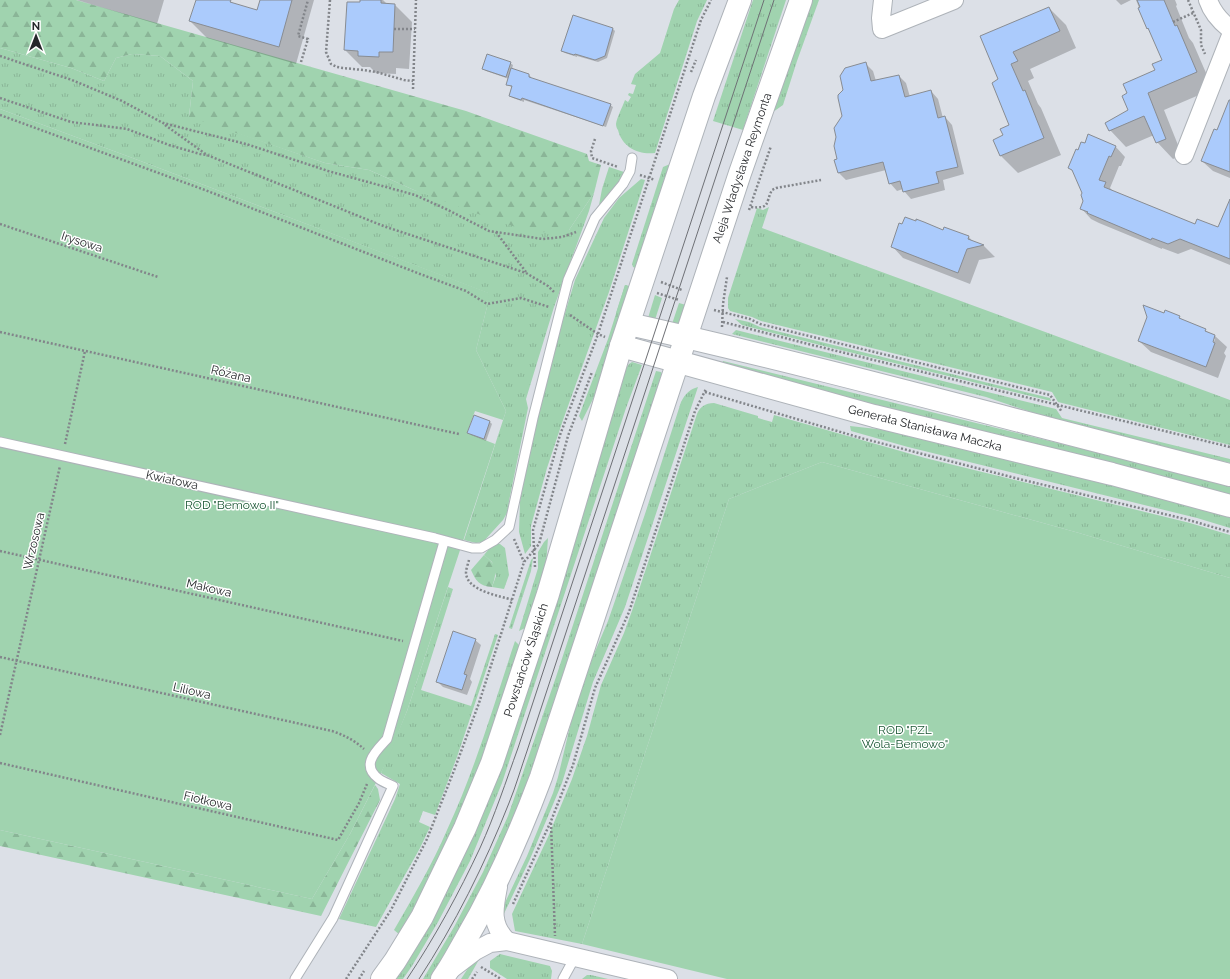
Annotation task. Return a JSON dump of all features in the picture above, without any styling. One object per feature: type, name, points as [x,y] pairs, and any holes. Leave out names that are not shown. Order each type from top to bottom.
[{"type":"main road","points":[[740,0],[699,110],[629,324],[733,348],[1230,475]]},
{"type":"main road","name":"Aleja Władysława Reymonta","points":[[685,337],[740,173],[801,0]]},
{"type":"main road","name":"Powstańców Śląskich","points":[[374,974],[395,960],[422,917],[465,828],[492,763],[548,594],[612,345],[629,324]]},
{"type":"main road","points":[[445,975],[474,927],[500,876],[527,814],[548,758],[685,337]]},
{"type":"main road","name":"Generała Stanisława Maczka","points":[[612,345],[874,416],[1125,478],[1230,506]]},
{"type":"street","points":[[883,0],[881,18],[882,29],[954,0]]},
{"type":"street","points":[[1208,0],[1220,20],[1230,29]]},
{"type":"street","points":[[1184,155],[1230,38]]},
{"type":"street","points":[[500,876],[494,911],[501,941]]},
{"type":"street","points":[[445,975],[475,951],[490,943],[501,941],[668,979]]},
{"type":"lane","points":[[472,548],[481,548],[495,540],[509,527],[533,418],[560,306],[568,280],[595,218],[623,184],[630,171],[632,158]]},
{"type":"lane","name":"Kwiatowa","points":[[0,442],[435,538],[444,542],[472,548]]},
{"type":"lane","points":[[295,979],[333,918],[393,786],[378,779],[370,765],[371,759],[375,752],[387,740],[444,542]]},
{"type":"lane","points":[[563,979],[575,957]]},
{"type":"path","points":[[301,62],[308,38],[298,36],[308,0]]},
{"type":"path","points":[[330,0],[326,52],[331,64],[337,67],[363,70],[413,81]]},
{"type":"path","points":[[413,89],[416,0]]},
{"type":"path","points":[[535,570],[534,522],[558,443],[598,334],[701,20],[711,0]]},
{"type":"path","points":[[1188,0],[1201,30],[1201,45],[1216,73]]},
{"type":"path","points":[[1173,22],[1193,13]]},
{"type":"path","points":[[394,29],[415,29]]},
{"type":"path","points":[[0,56],[72,80],[122,101],[163,123],[207,155]]},
{"type":"path","points":[[0,98],[71,122],[127,129],[169,145],[207,155],[386,226],[526,273],[548,286],[557,295],[560,306]]},
{"type":"path","points":[[0,115],[205,190],[466,291],[487,304],[521,298],[560,306],[598,334],[605,337],[612,345]]},
{"type":"path","points":[[163,123],[246,144],[328,171],[415,195],[489,231],[543,239],[562,238],[586,226],[595,218]]},
{"type":"path","points":[[595,139],[591,151],[592,158],[655,180]]},
{"type":"path","points":[[748,214],[774,140]]},
{"type":"path","points":[[751,207],[764,207],[767,204],[772,190],[776,188],[821,180]]},
{"type":"path","name":"Irysowa","points":[[0,224],[158,277]]},
{"type":"path","points":[[496,232],[526,273]]},
{"type":"path","points":[[721,332],[723,322],[723,304],[728,271]]},
{"type":"path","points":[[644,277],[723,313],[750,319],[760,324],[1050,395],[1064,415]]},
{"type":"path","points":[[698,301],[723,304]]},
{"type":"path","points":[[723,322],[1230,447]]},
{"type":"path","name":"Różana","points":[[0,332],[458,434]]},
{"type":"path","name":"Wrzosowa","points":[[0,735],[63,456],[85,351]]},
{"type":"path","points":[[346,979],[391,910],[428,839],[476,710],[513,600],[524,562],[539,544],[568,436],[595,365]]},
{"type":"path","points":[[513,905],[551,821],[573,765],[595,688],[629,612],[695,411],[707,387]]},
{"type":"path","points":[[705,392],[861,438],[1015,478],[1185,519],[1230,532]]},
{"type":"path","points":[[509,527],[524,562]]},
{"type":"path","points":[[472,548],[466,572],[468,580],[476,587],[492,594],[513,600]]},
{"type":"path","name":"Makowa","points":[[0,550],[415,644]]},
{"type":"path","name":"Liliowa","points":[[0,657],[332,731],[342,734],[352,740],[363,748],[371,759]]},
{"type":"path","name":"Fiołkowa","points":[[0,764],[338,840],[359,803],[373,772]]},
{"type":"path","points":[[551,821],[555,942]]},
{"type":"path","points":[[472,979],[501,941]]},
{"type":"path","points":[[480,967],[500,979]]},
{"type":"path","points":[[358,979],[374,974]]},
{"type":"green space","points":[[0,0],[76,0],[466,111],[587,154],[589,161],[601,165],[594,193],[569,230],[534,233],[497,221],[414,190],[369,170],[325,163],[189,117],[193,81],[160,56],[132,54],[116,58],[104,81],[71,68],[0,48]]},
{"type":"green space","points":[[679,0],[707,0],[697,21],[655,153],[643,153],[632,149],[623,141],[616,124],[618,115],[625,100],[628,102],[631,97],[628,95],[629,93],[633,94],[636,85],[631,84],[635,74],[660,53],[674,9]]},
{"type":"green space","points":[[753,0],[786,0],[743,130],[713,121]]},
{"type":"green space","points":[[808,0],[819,0],[783,105],[773,112]]},
{"type":"green space","points":[[0,48],[71,68],[104,81],[116,58],[132,54],[160,56],[193,81],[189,116],[325,163],[369,170],[414,190],[569,230],[594,193],[589,211],[554,307],[526,399],[528,408],[508,511],[503,520],[483,542],[476,543],[464,540],[506,411],[476,350],[487,307],[488,293],[0,109]]},
{"type":"green space","name":"ROD \"Bemowo II\"","points":[[0,109],[489,293],[476,350],[506,411],[503,420],[475,411],[467,433],[495,444],[407,711],[387,761],[350,834],[312,899],[0,830]]},
{"type":"green space","points":[[670,164],[671,166],[638,269],[633,267],[632,264],[663,167]]},
{"type":"green space","points":[[609,167],[624,172],[617,188],[599,205],[602,189]]},
{"type":"green space","points":[[641,179],[645,180],[609,292],[547,468],[531,526],[531,546],[525,554],[519,532],[520,501],[535,426],[555,346],[575,280],[604,218],[619,198]]},
{"type":"green space","points":[[769,207],[762,228],[1230,400],[1230,445],[1058,402],[1052,392],[761,321],[730,311],[728,308],[728,298],[757,208],[763,210]]},
{"type":"green space","points":[[625,285],[632,287],[600,385],[582,421],[579,416],[608,339]]},
{"type":"green space","points":[[625,285],[632,287],[623,315],[616,313]]},
{"type":"green space","points":[[655,295],[662,298],[654,323],[648,318]]},
{"type":"green space","points":[[679,303],[686,305],[680,326],[671,327]]},
{"type":"green space","points":[[735,319],[749,322],[760,327],[1050,398],[1051,401],[742,325]]},
{"type":"green space","points":[[736,330],[1056,409],[1062,418],[1230,459],[1230,463],[1052,419],[986,397],[732,334]]},
{"type":"green space","points":[[723,361],[1230,485],[1230,495],[841,397],[722,364]]},
{"type":"green space","points":[[632,362],[642,365],[626,408],[502,783],[470,861],[438,922],[403,979],[393,979],[428,925],[623,373]]},
{"type":"green space","points":[[656,371],[661,372],[663,376],[527,788],[492,873],[432,979],[423,979],[454,927],[483,872],[508,816],[556,677]]},
{"type":"green space","points":[[698,387],[625,607],[593,682],[562,783],[530,859],[501,920],[501,911],[527,856],[553,793],[584,675],[608,621],[645,514],[681,402],[688,392]]},
{"type":"green space","points":[[714,403],[758,416],[758,418],[772,422],[774,415],[925,458],[1190,523],[1230,535],[1230,578],[1079,533],[822,462],[729,499],[582,944],[515,931],[512,914],[548,837],[572,779],[587,736],[601,685],[624,633],[633,608],[697,414],[703,406]]},
{"type":"green space","points":[[850,426],[886,430],[1101,482],[1230,516],[1230,528],[1197,518],[908,447],[851,431]]},
{"type":"green space","name":"ROD \"PZL Wola-Bemowo\"","points":[[822,462],[1079,533],[1230,578],[1230,979],[727,979],[582,944],[729,499]]},
{"type":"green space","points":[[548,538],[546,566],[530,622],[525,628],[519,631],[538,568],[538,552]]},
{"type":"green space","points":[[493,544],[500,544],[505,548],[509,575],[504,589],[492,587],[496,576],[492,562],[484,555]]},
{"type":"green space","points":[[484,555],[492,562],[495,569],[495,577],[492,587],[478,582],[471,570]]},
{"type":"green space","points":[[533,558],[531,571],[512,629],[509,628],[531,560]]},
{"type":"green space","points":[[448,587],[453,589],[421,690],[471,706],[495,634],[498,635],[457,757],[435,815],[423,811],[419,822],[430,827],[376,927],[339,919],[395,799],[400,784],[381,773],[407,711]]},
{"type":"green space","points":[[515,641],[519,645],[519,649],[466,806],[400,935],[394,930],[429,868],[457,807],[484,737]]},
{"type":"green space","points":[[375,785],[378,789],[380,800],[321,916],[0,846],[0,830],[312,899],[350,834]]},
{"type":"green space","points":[[485,949],[468,979],[461,979],[474,959]]},
{"type":"green space","points":[[500,954],[550,966],[552,971],[551,979],[507,979],[490,968],[490,961]]},
{"type":"green space","points":[[587,975],[591,975],[608,979],[582,979]]},
{"type":"building","points":[[196,0],[231,0],[230,2],[257,10],[260,0],[292,0],[279,47],[189,21]]},
{"type":"building","points":[[360,0],[381,0],[381,3],[395,4],[393,52],[379,52],[379,57],[358,56],[358,51],[344,50],[347,2],[360,2]]},
{"type":"building","points":[[1137,0],[1164,0],[1175,26],[1177,25],[1197,72],[1148,93],[1166,139],[1156,143],[1144,116],[1109,131],[1105,123],[1128,110],[1122,96],[1127,93],[1123,84],[1155,70],[1152,64],[1162,60],[1138,8],[1140,7]]},
{"type":"building","points":[[1049,7],[1060,31],[1013,52],[1018,61],[1011,64],[1023,91],[1025,90],[1044,138],[1000,156],[993,140],[1003,135],[1000,129],[1009,125],[992,83],[998,79],[980,36]]},
{"type":"building","points":[[573,15],[613,28],[605,56],[595,60],[561,51]]},
{"type":"building","points":[[487,54],[511,62],[506,77],[482,69]]},
{"type":"building","points":[[866,62],[871,81],[899,75],[905,97],[931,90],[938,118],[945,116],[958,167],[936,172],[939,183],[903,192],[900,181],[889,184],[883,162],[838,173],[834,160],[837,159],[834,146],[836,137],[834,128],[842,116],[838,98],[838,95],[843,90],[840,76],[845,68]]},
{"type":"building","points":[[511,68],[529,74],[529,77],[611,104],[603,126],[522,98],[521,100],[509,96],[512,86],[506,85]]},
{"type":"building","points":[[1229,100],[1230,172],[1201,161],[1214,129],[1217,130]]},
{"type":"building","points":[[1088,134],[1116,146],[1111,157],[1109,156],[1099,180],[1106,182],[1104,187],[1195,224],[1197,219],[1218,227],[1230,199],[1230,259],[1180,239],[1168,244],[1152,238],[1151,240],[1080,209],[1083,201],[1081,195],[1082,193],[1072,170],[1068,168],[1076,149],[1078,150],[1081,142],[1085,143]]},
{"type":"building","points":[[905,217],[916,221],[916,219],[943,230],[944,227],[969,236],[968,239],[984,245],[967,249],[958,273],[891,247],[899,223],[902,224]]},
{"type":"building","points":[[1143,305],[1164,313],[1165,310],[1180,316],[1179,318],[1206,329],[1205,331],[1215,335],[1213,342],[1215,343],[1206,367],[1138,341],[1147,317]]},
{"type":"building","points":[[474,415],[490,421],[484,439],[467,433]]},
{"type":"building","points":[[453,631],[476,639],[464,674],[467,675],[462,690],[436,682]]},
{"type":"tram line","points":[[407,979],[437,931],[464,882],[480,848],[500,798],[518,748],[764,0]]},
{"type":"tram line","points":[[419,979],[457,915],[490,848],[514,790],[774,0]]}]
